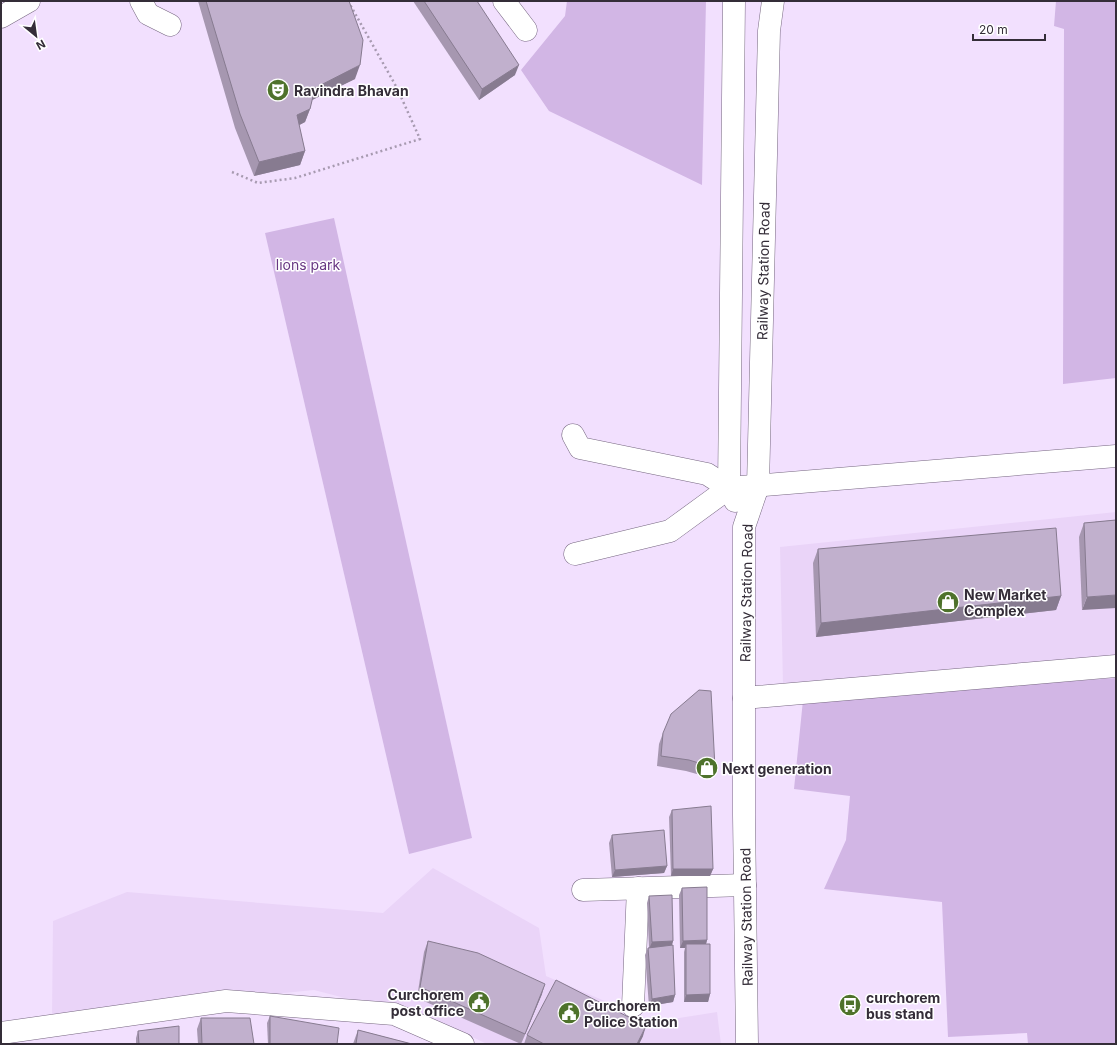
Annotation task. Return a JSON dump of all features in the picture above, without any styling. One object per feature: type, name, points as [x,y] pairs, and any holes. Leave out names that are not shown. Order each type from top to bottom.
[{"type":"street","points":[[1,17],[29,1]]},
{"type":"street","points":[[141,1],[148,14],[170,25]]},
{"type":"street","points":[[504,1],[526,30]]},
{"type":"street","points":[[734,1],[729,488],[744,527]]},
{"type":"street","name":"Railway Station Road","points":[[747,1044],[744,527],[758,486],[769,31],[773,1]]},
{"type":"street","points":[[573,435],[580,448],[707,474],[729,488]]},
{"type":"street","points":[[575,554],[670,531],[729,488],[1116,456]]},
{"type":"street","points":[[744,698],[1116,666]]},
{"type":"street","points":[[583,890],[745,885]]},
{"type":"street","points":[[633,1006],[638,888]]},
{"type":"street","points":[[1,1034],[226,1001],[394,1014],[463,1044]]},
{"type":"path","points":[[232,172],[258,183],[295,178],[420,139],[397,88],[348,1]]},
{"type":"shaded area","name":"New Market Complex","points":[[1116,512],[1116,657],[783,686],[780,547]]},
{"type":"shaded area","points":[[433,868],[539,928],[546,976],[654,1022],[717,1012],[721,1044],[487,1044],[445,1024],[314,990],[52,1016],[53,921],[127,892],[383,913]]},
{"type":"green space","points":[[567,1],[706,1],[702,185],[549,111],[521,70],[565,16]]},
{"type":"green space","points":[[1056,1],[1116,1],[1116,378],[1063,384],[1064,29],[1054,26]]},
{"type":"green space","name":"lions park","points":[[334,218],[472,838],[409,854],[265,233]]},
{"type":"green space","points":[[1116,678],[1116,1044],[1028,1044],[1027,1033],[948,1037],[942,902],[824,889],[846,840],[850,796],[794,789],[803,700]]},
{"type":"building","name":"Ravindra Bhavan","points":[[206,1],[349,1],[363,40],[360,65],[315,88],[310,109],[297,115],[305,151],[259,162],[240,114]]},
{"type":"building","points":[[424,1],[477,1],[519,65],[482,89]]},
{"type":"building","points":[[1116,520],[1116,595],[1087,597],[1084,523]]},
{"type":"building","points":[[1056,528],[1061,596],[821,623],[818,549]]},
{"type":"building","points":[[699,690],[711,691],[715,768],[689,760],[661,756],[663,733],[671,714]]},
{"type":"building","points":[[711,806],[713,869],[673,869],[672,810]]},
{"type":"building","points":[[664,830],[667,866],[615,870],[612,835]]},
{"type":"building","points":[[707,887],[707,940],[683,941],[682,888]]},
{"type":"building","points":[[672,895],[673,941],[652,942],[649,896]]},
{"type":"building","points":[[428,941],[478,953],[545,984],[525,1034],[420,987]]},
{"type":"building","points":[[686,944],[710,944],[710,994],[686,995]]},
{"type":"building","points":[[673,945],[675,995],[652,999],[648,948]]},
{"type":"building","name":"Curchorem Police Station","points":[[556,980],[646,1026],[637,1044],[544,1044],[527,1035]]},
{"type":"building","points":[[270,1016],[339,1028],[337,1044],[270,1044]]},
{"type":"building","points":[[201,1018],[250,1018],[254,1044],[202,1044]]},
{"type":"building","points":[[179,1026],[179,1044],[139,1044],[138,1031]]},
{"type":"building","points":[[358,1030],[412,1044],[356,1044]]},
{"type":"place","name":"Ravindra Bhavan","points":[[278,90]]},
{"type":"place","name":"New Market Complex","points":[[948,602]]},
{"type":"place","name":"Next generation","points":[[707,768]]},
{"type":"place","name":"Curchorem post office","points":[[479,1002]]},
{"type":"place","name":"curchorem bus stand","points":[[850,1005]]},
{"type":"place","name":"Curchorem Police Station","points":[[569,1013]]}]
